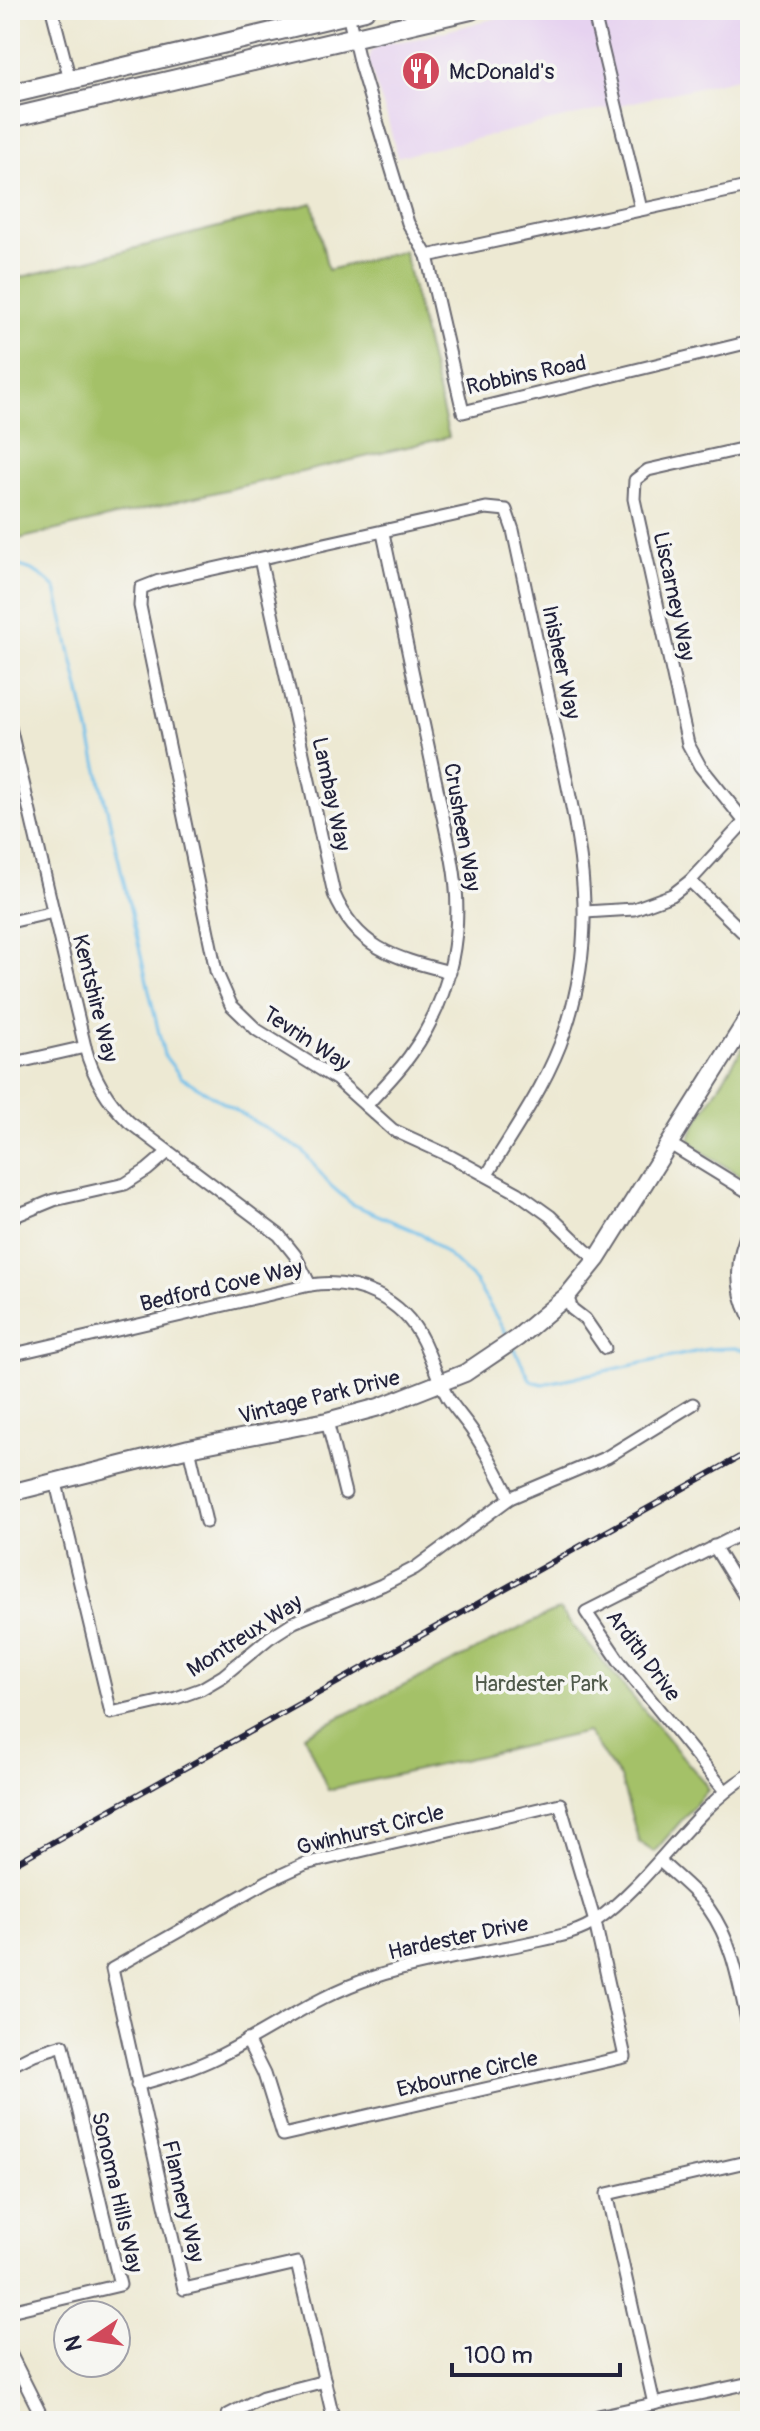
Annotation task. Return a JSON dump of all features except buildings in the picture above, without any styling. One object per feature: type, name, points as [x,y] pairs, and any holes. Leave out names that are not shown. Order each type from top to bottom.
[{"type":"main road","points":[[10,118],[471,10]]},
{"type":"main road","points":[[10,94],[354,11]]},
{"type":"street","points":[[52,10],[70,80]]},
{"type":"street","points":[[593,10],[641,209]]},
{"type":"street","name":"Robbins Road","points":[[354,11],[354,36],[408,223],[427,256],[463,412],[750,342]]},
{"type":"street","points":[[427,256],[747,187],[750,202]]},
{"type":"street","name":"Liscarney Way","points":[[747,819],[700,766],[684,732],[634,499],[635,480],[648,470],[750,447]]},
{"type":"street","name":"Inisheer Way","points":[[141,588],[159,581],[486,508],[506,510],[513,530],[581,847],[585,912],[578,984],[564,1035],[536,1094],[487,1175]]},
{"type":"street","name":"Crusheen Way","points":[[366,1106],[404,1064],[425,1032],[450,972],[457,922],[455,871],[383,533]]},
{"type":"street","name":"Lambay Way","points":[[260,559],[339,906],[352,927],[381,951],[450,972]]},
{"type":"street","name":"Tevrin Way","points":[[141,588],[140,606],[220,983],[231,1005],[247,1023],[336,1079],[383,1123],[403,1136],[487,1175],[550,1216],[597,1259]]},
{"type":"street","name":"Kentshire Way","points":[[10,727],[14,768],[85,1047],[98,1083],[129,1122],[279,1235],[295,1255],[310,1285]]},
{"type":"street","points":[[585,912],[634,909],[672,895],[690,881],[747,819]]},
{"type":"street","points":[[690,881],[750,939]]},
{"type":"street","points":[[10,922],[53,912]]},
{"type":"street","name":"Vintage Park Drive","points":[[10,1493],[189,1448],[327,1421],[379,1407],[465,1373],[517,1338],[567,1296],[597,1259],[750,1015]]},
{"type":"street","points":[[10,1064],[85,1047]]},
{"type":"street","points":[[670,1144],[750,1193]]},
{"type":"street","points":[[10,1218],[54,1200],[125,1184],[168,1152]]},
{"type":"street","points":[[749,1316],[740,1295],[738,1270],[739,1257],[750,1227]]},
{"type":"street","name":"Bedford Cove Way","points":[[10,1355],[310,1285],[347,1284],[371,1291],[393,1304],[419,1333],[441,1384],[478,1439],[510,1498]]},
{"type":"street","points":[[567,1296],[572,1309],[585,1319],[605,1348]]},
{"type":"street","points":[[510,1498],[607,1457],[693,1404]]},
{"type":"street","points":[[327,1421],[345,1493]]},
{"type":"street","points":[[189,1448],[206,1522]]},
{"type":"street","name":"Montreux Way","points":[[56,1483],[111,1713],[176,1698],[212,1683],[294,1622],[415,1568],[510,1498]]},
{"type":"street","name":"Ardith Drive","points":[[725,1791],[620,1662],[586,1612],[750,1529]]},
{"type":"street","points":[[714,1546],[750,1605]]},
{"type":"street","name":"Hardester Drive","points":[[137,2085],[196,2067],[323,1997],[378,1975],[540,1940],[595,1922],[634,1888],[694,1820],[725,1791],[750,1774]]},
{"type":"street","name":"Gwinhurst Circle","points":[[137,2085],[112,1969],[268,1881],[305,1864],[560,1804],[595,1922]]},
{"type":"street","points":[[660,1861],[701,1899],[721,1928],[733,1961],[750,2034]]},
{"type":"street","name":"Exbourne Circle","points":[[247,2040],[264,2074],[283,2135],[625,2057],[595,1922]]},
{"type":"street","name":"Sonoma Hills Way","points":[[10,2066],[63,2045],[120,2285],[10,2311]]},
{"type":"street","name":"Flannery Way","points":[[137,2085],[184,2289],[297,2263],[334,2421]]},
{"type":"street","points":[[654,2404],[607,2194],[750,2161]]},
{"type":"street","points":[[10,2353],[44,2421]]},
{"type":"street","points":[[228,2415],[263,2397],[325,2381]]},
{"type":"street","points":[[598,2416],[750,2383]]},
{"type":"shaded area","points":[[528,10],[750,10],[750,75],[397,157],[370,68],[371,52],[380,44],[415,39]]},
{"type":"green space","points":[[313,203],[328,270],[404,251],[449,437],[10,541],[10,280]]},
{"type":"green space","points":[[750,1036],[750,1182],[697,1148],[690,1139],[694,1127]]},
{"type":"green space","name":"Hardester Park","points":[[559,1609],[708,1790],[654,1852],[639,1842],[621,1780],[587,1732],[328,1790],[304,1735]]},
{"type":"waterway","points":[[10,565],[36,572],[56,589],[164,1055],[181,1077],[303,1151],[330,1185],[352,1204],[422,1234],[449,1256],[475,1281],[509,1338]]},
{"type":"waterway","points":[[514,1348],[531,1381],[543,1384],[709,1349],[735,1348],[750,1352]]},
{"type":"railway","points":[[10,1866],[750,1451]]},
{"type":"place","name":"McDonald's","points":[[421,71]]}]
